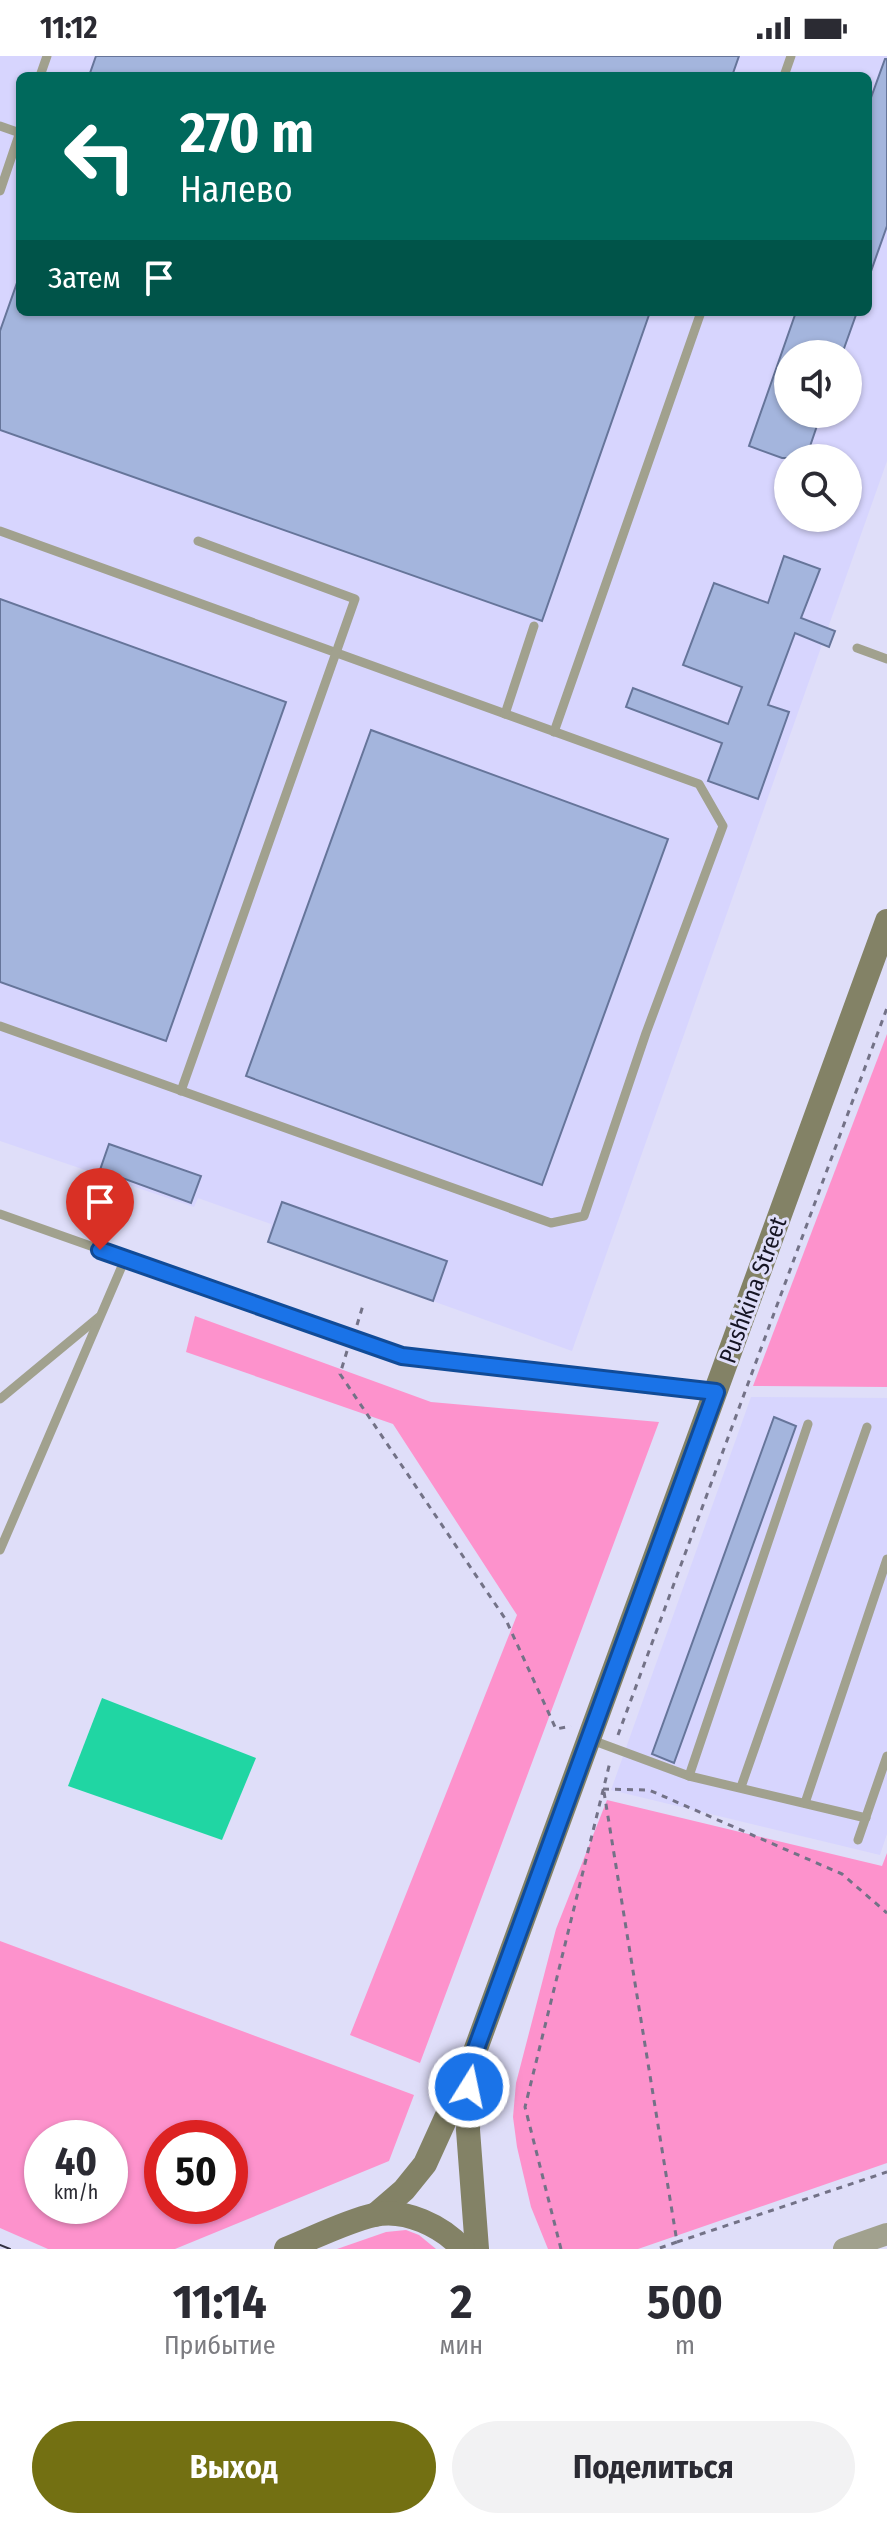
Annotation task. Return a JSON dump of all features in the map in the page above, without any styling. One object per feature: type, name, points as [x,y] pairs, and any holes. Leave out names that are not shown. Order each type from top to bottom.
[{"type":"main road","name":"Pushkina Street","points":[[470,2065],[887,921]]},
{"type":"main road","points":[[286,2249],[375,2215],[404,2190],[425,2164],[470,2065]]},
{"type":"main road","points":[[470,2065],[468,2130],[477,2249]]},
{"type":"main road","points":[[375,2215],[407,2215],[437,2228],[463,2249]]},
{"type":"street","points":[[844,2249],[887,2234]]},
{"type":"lane","points":[[0,191],[16,145]]},
{"type":"lane","points":[[554,732],[700,316]]},
{"type":"lane","points":[[0,531],[699,784],[723,826],[646,1033],[584,1216],[551,1223],[0,1026]]},
{"type":"lane","points":[[181,1091],[355,599],[198,541]]},
{"type":"lane","points":[[505,714],[534,626]]},
{"type":"lane","points":[[857,648],[887,659]]},
{"type":"lane","points":[[0,1214],[402,1356],[716,1392]]},
{"type":"lane","points":[[0,1550],[125,1259]]},
{"type":"lane","points":[[0,1399],[100,1316]]},
{"type":"lane","points":[[689,1776],[808,1424]]},
{"type":"lane","points":[[741,1787],[867,1427]]},
{"type":"lane","points":[[805,1803],[887,1559]]},
{"type":"lane","points":[[591,1735],[614,1748],[689,1776],[866,1818]]},
{"type":"lane","points":[[858,1840],[887,1756]]},
{"type":"path","points":[[561,2249],[525,2107],[603,1789],[614,1748],[887,1008]]},
{"type":"path","points":[[364,1302],[340,1374],[506,1620],[556,1729],[574,1725],[591,1735]]},
{"type":"path","points":[[603,1789],[649,1790],[842,1874],[887,1913]]},
{"type":"path","points":[[603,1789],[679,2249]]},
{"type":"path","points":[[658,2249],[887,2172]]},
{"type":"shaded area","points":[[0,56],[887,56],[887,461],[862,532],[862,444],[774,444],[774,532],[862,532],[572,1351],[268,1242],[271,1224],[198,1198],[194,1207],[0,1141]]},
{"type":"shaded area","points":[[887,1034],[887,1387],[753,1386]]},
{"type":"shaded area","points":[[195,1316],[431,1402],[659,1422],[420,2063],[350,2035],[517,1615],[393,1424],[186,1352]]},
{"type":"shaded area","points":[[751,1397],[887,1398],[887,1834],[880,1855],[611,1790]]},
{"type":"shaded area","points":[[102,1698],[256,1758],[222,1840],[68,1786]]},
{"type":"shaded area","points":[[607,1800],[882,1866],[887,1853],[887,2163],[638,2249],[548,2249],[531,2207],[517,2147],[513,2117],[516,2083],[556,1929]]},
{"type":"shaded area","points":[[0,1941],[414,2095],[389,2161],[248,2219],[248,2120],[144,2120],[144,2224],[236,2224],[175,2249],[48,2249],[0,2228]]},
{"type":"shaded area","points":[[406,2230],[419,2235],[436,2249],[337,2249],[386,2232]]},
{"type":"building","points":[[96,56],[739,56],[733,72],[90,72]]},
{"type":"building","points":[[887,59],[887,226],[872,268],[872,95]]},
{"type":"building","points":[[16,286],[16,316],[649,316],[542,621],[0,430],[0,331]]},
{"type":"building","points":[[795,316],[856,316],[847,340],[786,340]]},
{"type":"building","points":[[774,375],[774,428],[816,428],[811,444],[774,444],[774,455],[749,446]]},
{"type":"building","points":[[784,556],[820,569],[801,618],[835,631],[829,647],[795,633],[768,705],[789,712],[758,799],[708,781],[722,743],[626,707],[633,688],[728,724],[742,687],[683,665],[714,583],[768,603]]},
{"type":"building","points":[[0,599],[286,702],[166,1041],[0,982]]},
{"type":"building","points":[[371,730],[668,839],[542,1185],[246,1076]]},
{"type":"building","points":[[109,1144],[201,1176],[191,1203],[100,1170]]},
{"type":"building","points":[[282,1202],[447,1261],[433,1301],[268,1242]]},
{"type":"building","points":[[774,1417],[796,1426],[674,1763],[652,1754]]},
{"type":"tram line","points":[[0,2245],[10,2249]]},
{"type":"route","points":[[100,1250],[402,1356],[716,1392],[470,2065],[469,2087]]}]
